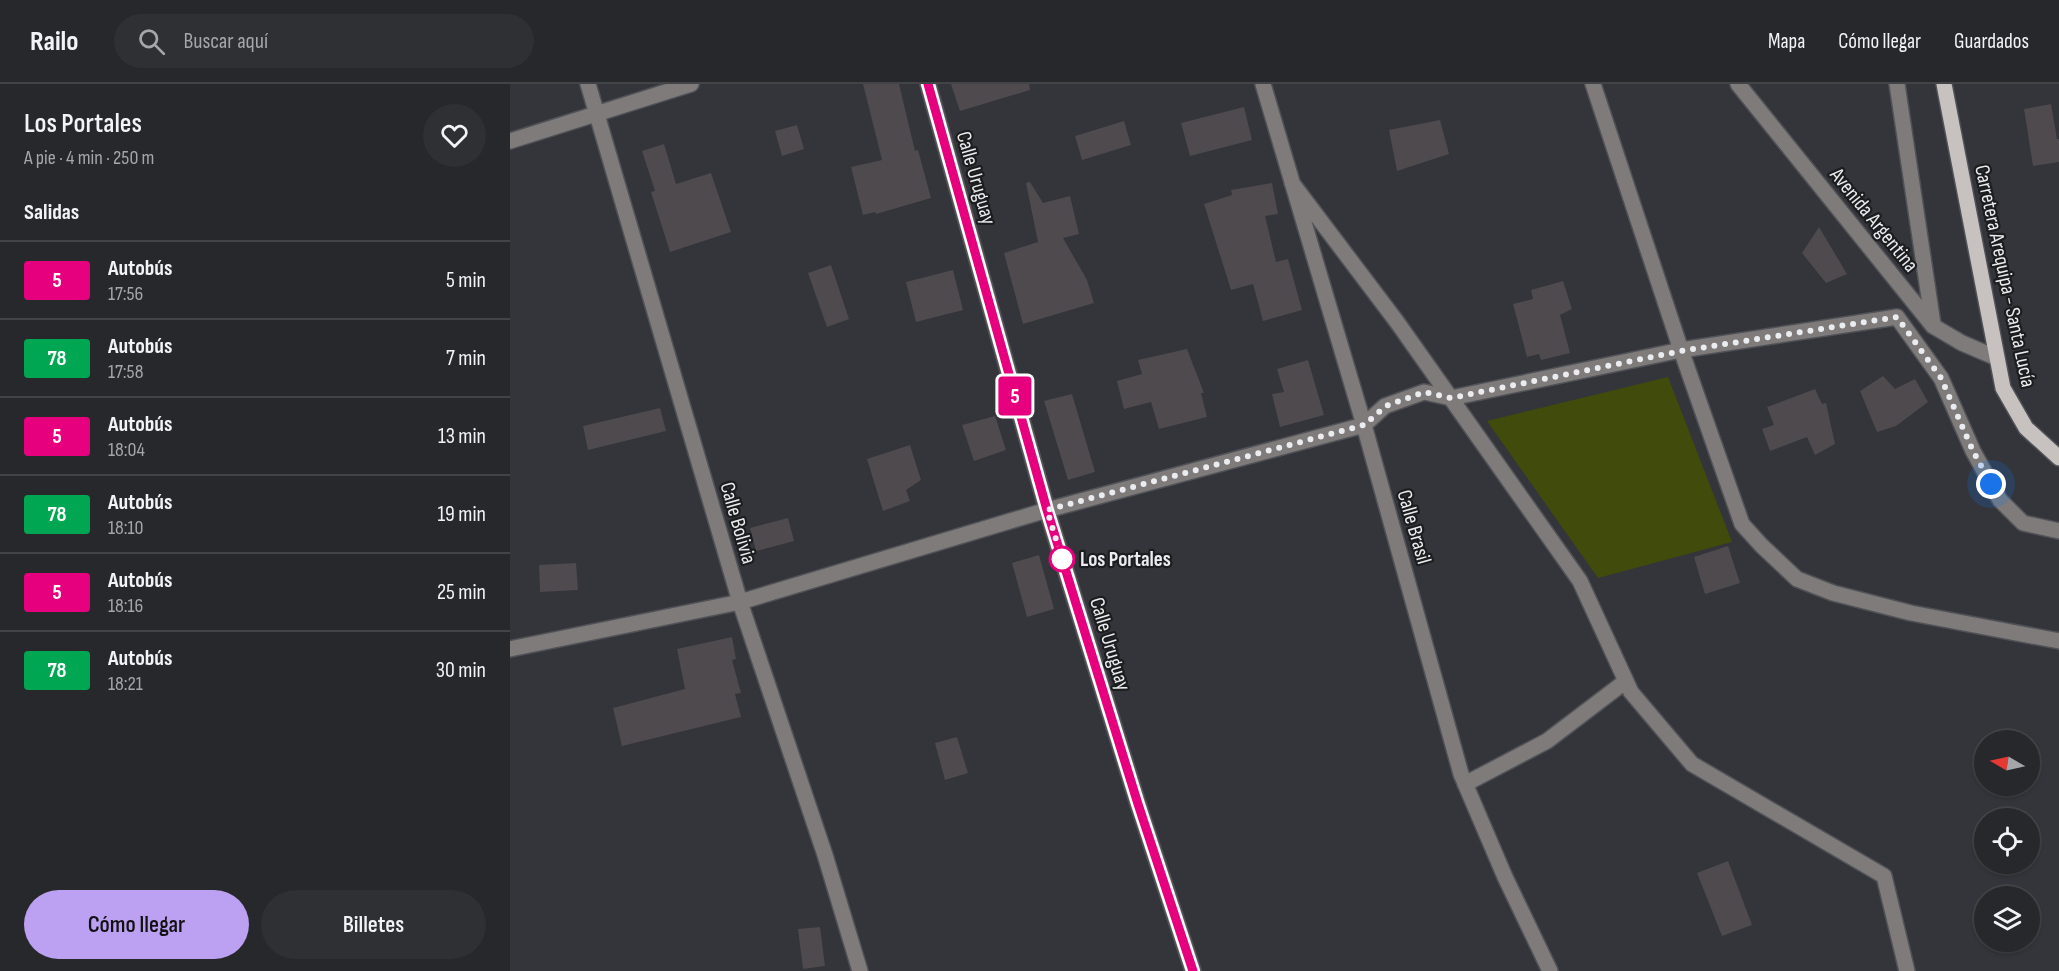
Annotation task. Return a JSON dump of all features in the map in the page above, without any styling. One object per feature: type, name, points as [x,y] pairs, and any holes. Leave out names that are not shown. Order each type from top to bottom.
[{"type":"main road","name":"Carretera Arequipa - Santa Lucía","points":[[1944,84],[2003,388],[2026,428],[2059,458]]},
{"type":"street","name":"Calle Bolivia","points":[[588,84],[740,602],[825,855],[860,971]]},
{"type":"street","points":[[510,141],[691,84]]},
{"type":"street","name":"Calle Uruguay","points":[[928,84],[1047,510],[1138,804],[1193,971]]},
{"type":"street","name":"Calle Brasil","points":[[1263,84],[1364,425],[1465,784],[1505,877],[1550,971]]},
{"type":"street","points":[[1593,84],[1681,351],[1742,524],[1797,579],[1833,594],[1911,613],[2059,641]]},
{"type":"street","name":"Avenida Argentina","points":[[1738,84],[1933,326],[1962,343],[1997,358]]},
{"type":"street","points":[[1896,84],[1933,326]]},
{"type":"street","points":[[1292,183],[1397,322],[1580,581],[1631,692],[1692,764],[1884,876],[1907,971]]},
{"type":"street","points":[[510,649],[740,602],[1047,510],[1364,425],[1386,406],[1424,392],[1451,398],[1681,351],[1897,317],[1941,378],[1973,451],[2000,500],[2023,523],[2059,531]]},
{"type":"street","points":[[1465,784],[1547,741],[1626,681]]},
{"type":"green space","points":[[1668,377],[1732,542],[1598,578],[1487,421]]},
{"type":"building","points":[[863,84],[899,84],[915,151],[918,150],[931,198],[876,214],[875,212],[863,215],[851,167],[882,160]]},
{"type":"building","points":[[951,84],[1029,84],[1030,90],[960,111]]},
{"type":"building","points":[[2051,104],[2057,139],[2059,139],[2059,162],[2033,166],[2024,109]]},
{"type":"building","points":[[1244,107],[1252,140],[1190,156],[1181,123]]},
{"type":"building","points":[[1440,120],[1449,154],[1397,171],[1389,130]]},
{"type":"building","points":[[1124,121],[1131,145],[1082,160],[1075,136]]},
{"type":"building","points":[[797,125],[804,149],[782,156],[775,131]]},
{"type":"building","points":[[664,144],[676,184],[711,173],[731,232],[670,252],[651,192],[655,191],[642,151]]},
{"type":"building","points":[[1030,182],[1043,203],[1070,196],[1079,234],[1063,238],[1087,280],[1094,303],[1023,324],[1004,253],[1038,242],[1026,183]]},
{"type":"building","points":[[1272,183],[1278,214],[1265,216],[1276,262],[1288,259],[1302,310],[1263,321],[1253,284],[1231,290],[1204,204],[1232,195],[1231,190]]},
{"type":"building","points":[[1819,227],[1847,274],[1826,283],[1802,253]]},
{"type":"building","points":[[831,265],[849,319],[827,327],[808,273]]},
{"type":"building","points":[[953,270],[963,310],[916,322],[906,282]]},
{"type":"building","points":[[1563,281],[1572,309],[1560,315],[1570,353],[1541,360],[1539,354],[1527,357],[1513,304],[1533,299],[1531,290]]},
{"type":"building","points":[[1187,349],[1204,393],[1201,393],[1207,417],[1159,429],[1151,402],[1124,409],[1117,381],[1142,374],[1138,360]]},
{"type":"building","points":[[1308,360],[1324,415],[1280,427],[1272,394],[1284,392],[1277,369]]},
{"type":"building","points":[[1883,376],[1895,389],[1915,379],[1928,402],[1896,426],[1877,432],[1860,391]]},
{"type":"building","points":[[1815,389],[1822,404],[1826,403],[1835,444],[1815,455],[1807,437],[1770,451],[1762,429],[1774,425],[1767,407]]},
{"type":"building","points":[[1072,394],[1095,472],[1068,480],[1044,401]]},
{"type":"building","points":[[660,408],[666,431],[588,450],[583,426]]},
{"type":"building","points":[[995,416],[1006,450],[974,461],[962,425]]},
{"type":"building","points":[[910,445],[921,480],[906,490],[910,501],[883,511],[867,459]]},
{"type":"building","points":[[788,518],[794,541],[756,551],[750,528]]},
{"type":"building","points":[[1728,546],[1740,583],[1705,594],[1694,557]]},
{"type":"building","points":[[1039,555],[1054,609],[1027,617],[1012,563]]},
{"type":"building","points":[[576,563],[578,590],[540,592],[539,565]]},
{"type":"building","points":[[732,637],[736,659],[732,660],[741,693],[735,694],[741,717],[622,746],[613,708],[685,689],[677,649]]},
{"type":"building","points":[[957,737],[968,773],[945,780],[935,743]]},
{"type":"building","points":[[1728,861],[1752,925],[1722,936],[1697,873]]},
{"type":"building","points":[[820,927],[825,966],[803,969],[798,929]]},
{"type":"bus line","name":"5","points":[[928,84],[1047,510],[1138,804],[1193,971]]},
{"type":"place","name":"Los Portales","points":[[1062,559]]},
{"type":"route","points":[[1062,559],[1047,510],[1364,425],[1386,406],[1424,392],[1451,398],[1681,351],[1897,317],[1941,378],[1973,451],[1991,484]]}]
